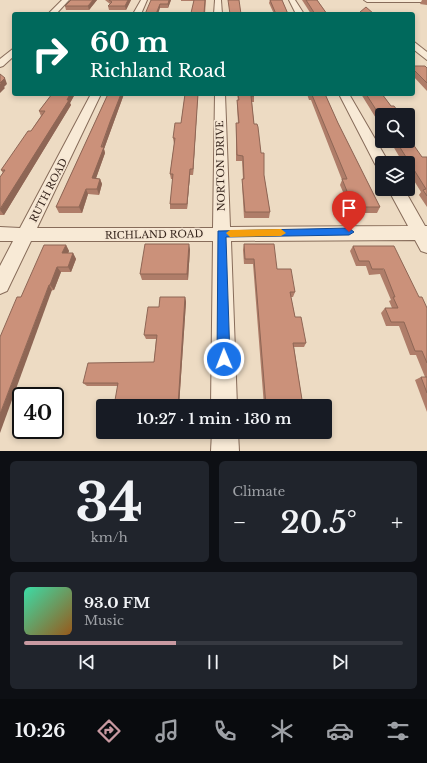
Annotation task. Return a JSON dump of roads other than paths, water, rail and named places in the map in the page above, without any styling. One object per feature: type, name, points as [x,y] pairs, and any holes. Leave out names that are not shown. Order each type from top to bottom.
[{"type":"street","points":[[54,12],[66,0]]},
{"type":"street","points":[[138,12],[144,0]]},
{"type":"street","points":[[218,0],[218,12]]},
{"type":"street","points":[[292,0],[299,12]]},
{"type":"street","points":[[367,0],[427,0]]},
{"type":"street","points":[[367,0],[377,9]]},
{"type":"street","points":[[415,46],[426,55]]},
{"type":"street","points":[[0,54],[12,53]]},
{"type":"street","points":[[0,64],[12,54]]},
{"type":"street","points":[[415,54],[426,55]]},
{"type":"street","name":"RUTH ROAD","points":[[0,285],[95,96]]},
{"type":"street","name":"NORTON DRIVE","points":[[220,96],[224,399]]},
{"type":"street","points":[[345,96],[378,156]]},
{"type":"street","points":[[400,196],[425,237]]},
{"type":"street","name":"RICHLAND ROAD","points":[[0,234],[221,233],[425,237]]},
{"type":"street","points":[[225,439],[225,451]]}]
